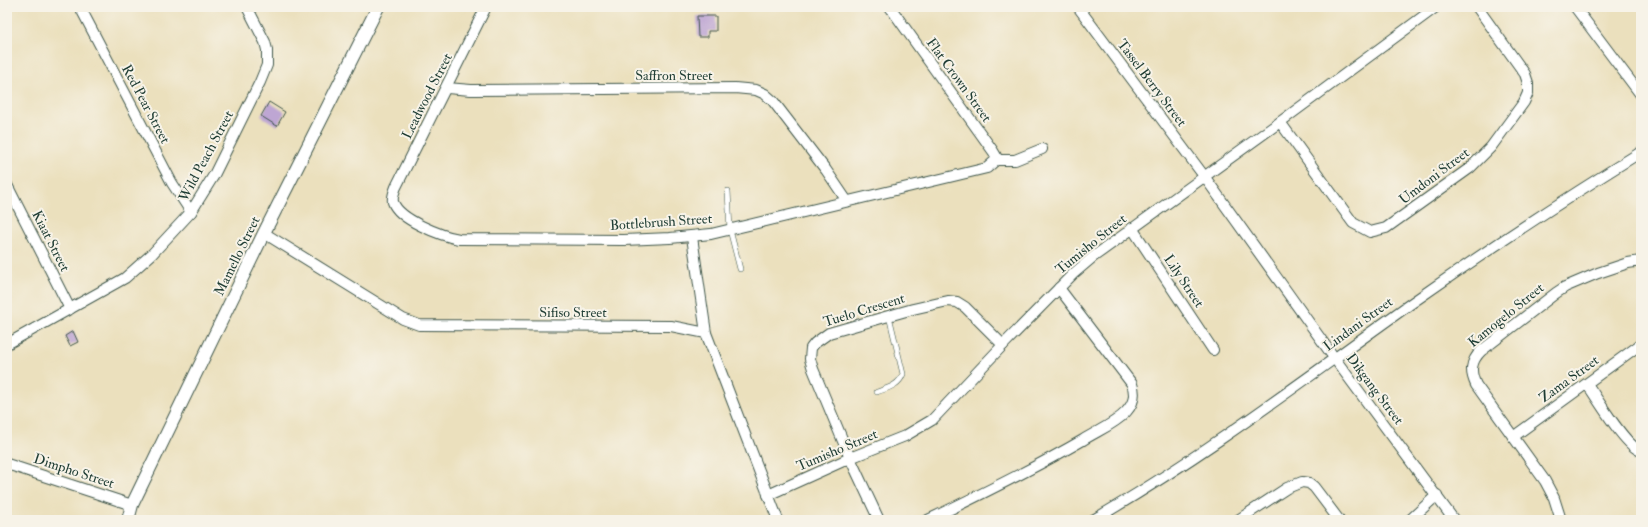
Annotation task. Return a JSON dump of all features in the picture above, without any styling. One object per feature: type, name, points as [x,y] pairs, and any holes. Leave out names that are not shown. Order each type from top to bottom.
[{"type":"street","name":"Red Pear Street","points":[[80,7],[172,183],[191,212]]},
{"type":"street","name":"Wild Peach Street","points":[[7,344],[125,278],[152,254],[191,212],[214,175],[263,75],[266,65],[267,50],[261,34],[247,7]]},
{"type":"street","name":"Mamello Street","points":[[128,520],[132,505],[264,234],[378,7]]},
{"type":"street","name":"Leadwood Street","points":[[393,197],[396,187],[447,88],[486,7]]},
{"type":"street","name":"Flat Crown Street","points":[[890,7],[993,151],[996,156],[996,160]]},
{"type":"street","name":"Tassel Berry Street","points":[[1078,7],[1204,176]]},
{"type":"street","name":"Tumisho Street","points":[[768,494],[905,436],[932,420],[1059,288],[1093,257],[1436,7]]},
{"type":"street","name":"Umdoni Street","points":[[1280,122],[1353,223],[1370,232],[1386,228],[1444,188],[1481,157],[1505,128],[1524,102],[1528,93],[1528,83],[1525,74],[1477,7]]},
{"type":"street","points":[[1575,7],[1641,95]]},
{"type":"street","name":"Saffron Street","points":[[447,88],[471,90],[727,88],[756,90],[765,94],[781,110],[826,170],[846,201]]},
{"type":"street","points":[[996,160],[1015,160],[1042,149]]},
{"type":"street","name":"Lindani Street","points":[[1093,520],[1172,472],[1520,228],[1641,152]]},
{"type":"street","name":"Bottlebrush Street","points":[[393,197],[396,208],[406,217],[437,233],[459,239],[624,240],[692,236],[730,230],[988,168],[996,160]]},
{"type":"street","name":"Dikgang Street","points":[[1204,176],[1335,359],[1454,520]]},
{"type":"street","name":"Kiaat Street","points":[[7,185],[70,309]]},
{"type":"street","name":"Lily Street","points":[[1132,228],[1213,350]]},
{"type":"street","name":"Sifiso Street","points":[[264,234],[403,319],[419,325],[671,326],[706,333]]},
{"type":"street","points":[[692,236],[706,333],[778,520]]},
{"type":"street","name":"Kamogelo Street","points":[[1561,520],[1554,498],[1545,481],[1476,385],[1471,370],[1475,357],[1543,302],[1565,287],[1598,273],[1628,263],[1641,261]]},
{"type":"street","points":[[928,520],[1066,450],[1118,419],[1131,406],[1135,391],[1130,380],[1059,288]]},
{"type":"street","name":"Tuelo Crescent","points":[[879,520],[850,458],[813,369],[810,359],[811,348],[815,343],[830,333],[938,303],[948,302],[957,302],[974,315],[1003,345]]},
{"type":"street","name":"Zama Street","points":[[1513,437],[1641,344]]},
{"type":"street","points":[[1587,384],[1625,438],[1637,450],[1641,451]]},
{"type":"street","name":"Dimpho Street","points":[[7,464],[132,505]]},
{"type":"street","points":[[1238,520],[1287,488],[1302,482],[1308,483],[1314,487],[1339,520]]},
{"type":"street","points":[[1410,520],[1437,495]]},
{"type":"lane","points":[[728,191],[730,230],[740,269]]},
{"type":"lane","points":[[877,392],[896,385],[901,380],[903,374],[889,316]]},
{"type":"building","points":[[697,16],[716,16],[716,31],[708,31],[708,37],[698,37]]},
{"type":"building","points":[[269,102],[285,112],[277,126],[261,116]]},
{"type":"building","points":[[73,331],[78,342],[70,346],[65,336]]}]
